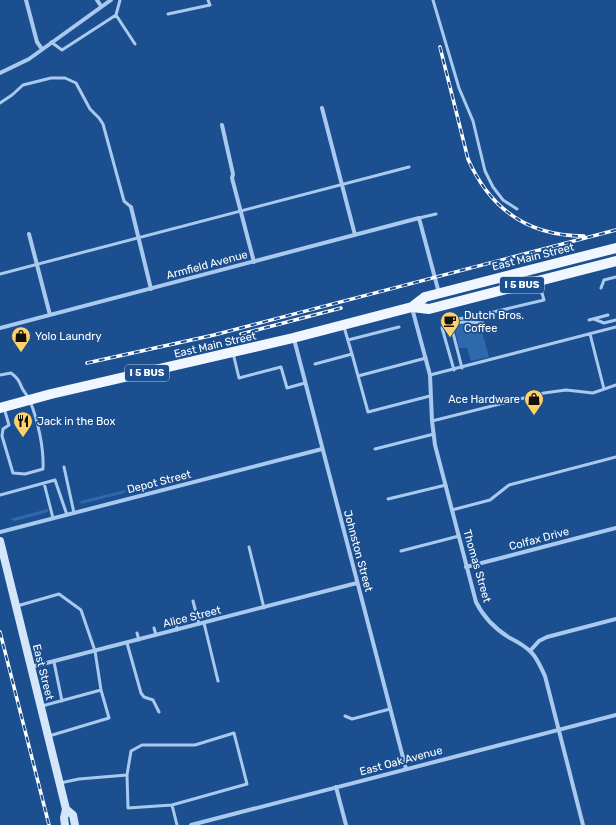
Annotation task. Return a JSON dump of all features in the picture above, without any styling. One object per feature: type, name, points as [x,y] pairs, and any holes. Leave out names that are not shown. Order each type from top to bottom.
[{"type":"main road","name":"East Main Street","points":[[2,407],[233,353],[344,325],[412,307],[425,297],[616,248]]},
{"type":"main road","name":"East Main Street","points":[[412,307],[429,310],[616,261]]},
{"type":"main road","name":"East Street","points":[[0,541],[66,808],[64,818],[65,825]]},
{"type":"main road","name":"East Street","points":[[66,808],[73,815],[75,825]]},
{"type":"street","points":[[26,0],[37,42],[42,49]]},
{"type":"street","points":[[97,0],[101,6]]},
{"type":"street","points":[[0,73],[29,59],[111,0]]},
{"type":"street","points":[[322,108],[355,235]]},
{"type":"street","points":[[222,125],[233,174],[232,178],[254,262]]},
{"type":"street","points":[[130,208],[151,289]]},
{"type":"street","points":[[418,218],[439,294]]},
{"type":"street","name":"Armfield Avenue","points":[[0,328],[418,218]]},
{"type":"street","points":[[29,234],[50,315]]},
{"type":"street","name":"Thomas Street","points":[[412,307],[430,375],[430,396],[434,434],[466,567],[476,602],[481,611],[495,628],[530,651],[535,657],[545,676],[583,825]]},
{"type":"street","name":"Johnston Street","points":[[293,338],[406,769]]},
{"type":"street","name":"Depot Street","points":[[0,532],[322,449]]},
{"type":"street","name":"Colfax Drive","points":[[466,567],[616,528]]},
{"type":"street","name":"Alice Street","points":[[31,668],[357,583]]},
{"type":"street","points":[[530,651],[539,641],[547,637],[616,619]]},
{"type":"street","name":"East Oak Avenue","points":[[191,825],[616,715]]},
{"type":"street","points":[[336,787],[346,825]]},
{"type":"lane","points":[[51,42],[62,50],[116,15],[120,0]]},
{"type":"lane","points":[[168,14],[210,5],[208,0]]},
{"type":"lane","points":[[433,0],[459,88],[473,121],[484,171],[493,187],[503,200],[517,209]]},
{"type":"lane","points":[[116,15],[135,44]]},
{"type":"lane","points":[[0,103],[23,85],[28,83],[57,77],[71,79],[76,83],[90,109],[103,124],[124,201],[130,208]]},
{"type":"lane","points":[[0,274],[409,167]]},
{"type":"lane","points":[[418,218],[436,214]]},
{"type":"lane","points":[[601,288],[604,280],[616,277]]},
{"type":"lane","points":[[454,370],[442,328],[444,324],[446,322],[468,317],[481,317],[544,300],[539,281]]},
{"type":"lane","points":[[589,320],[608,315]]},
{"type":"lane","points":[[594,319],[604,323],[616,320]]},
{"type":"lane","points":[[462,368],[452,329],[453,326],[464,322],[483,323]]},
{"type":"lane","points":[[344,325],[368,412],[430,396]]},
{"type":"lane","points":[[348,340],[399,327]]},
{"type":"lane","points":[[430,375],[462,368],[616,327]]},
{"type":"lane","points":[[590,334],[604,389]]},
{"type":"lane","points":[[233,353],[240,378],[281,367],[287,388],[305,383]]},
{"type":"lane","points":[[315,364],[352,354]]},
{"type":"lane","points":[[358,376],[426,358]]},
{"type":"lane","points":[[0,375],[11,373],[18,378],[22,388],[30,400],[40,437],[44,459],[44,469],[25,474],[13,473],[2,436],[3,429],[9,425],[2,407]]},
{"type":"lane","points":[[432,421],[544,393],[566,390],[593,393],[616,385]]},
{"type":"lane","points":[[375,449],[434,434]]},
{"type":"lane","points":[[452,510],[490,500],[509,485],[616,457]]},
{"type":"lane","points":[[64,467],[74,513]]},
{"type":"lane","points":[[0,495],[54,480],[57,481],[67,515]]},
{"type":"lane","points":[[44,483],[53,518]]},
{"type":"lane","points":[[388,499],[446,485]]},
{"type":"lane","points":[[401,551],[459,536]]},
{"type":"lane","points":[[249,548],[264,608]]},
{"type":"lane","points":[[15,606],[60,594],[81,610],[95,651],[101,690],[109,718],[48,737]]},
{"type":"lane","points":[[193,601],[199,624]]},
{"type":"lane","points":[[176,623],[177,630]]},
{"type":"lane","points":[[204,623],[218,681]]},
{"type":"lane","points":[[154,628],[156,635]]},
{"type":"lane","points":[[137,633],[139,640]]},
{"type":"lane","points":[[127,643],[141,693],[153,700],[159,712]]},
{"type":"lane","points":[[54,662],[62,701]]},
{"type":"lane","points":[[41,707],[101,690]]},
{"type":"lane","points":[[345,716],[352,719],[390,709]]},
{"type":"lane","points":[[234,733],[248,784],[172,805],[128,808],[127,775],[131,751],[142,745],[195,745],[234,733]]},
{"type":"lane","points":[[60,783],[79,779],[127,775]]},
{"type":"lane","points":[[172,805],[178,825]]},
{"type":"shaded area","points":[[463,324],[480,325],[489,357],[471,361],[467,348],[459,348],[455,327]]},
{"type":"shaded area","points":[[125,490],[125,493],[81,504],[80,501]]},
{"type":"shaded area","points":[[48,509],[48,512],[15,521],[10,519]]},
{"type":"railway","points":[[440,47],[468,159],[477,177],[488,192],[513,216],[528,225],[545,231],[564,235],[584,236]]},
{"type":"railway","points":[[87,363],[214,335],[616,230]]},
{"type":"railway","points":[[241,334],[341,308]]},
{"type":"railway","points":[[0,632],[49,825]]},
{"type":"place","name":"Dutch Bros. Coffee","points":[[450,338]]},
{"type":"place","name":"Yolo Laundry","points":[[21,353]]},
{"type":"place","name":"Ace Hardware","points":[[534,416]]},
{"type":"place","name":"Jack in the Box","points":[[23,438]]}]
